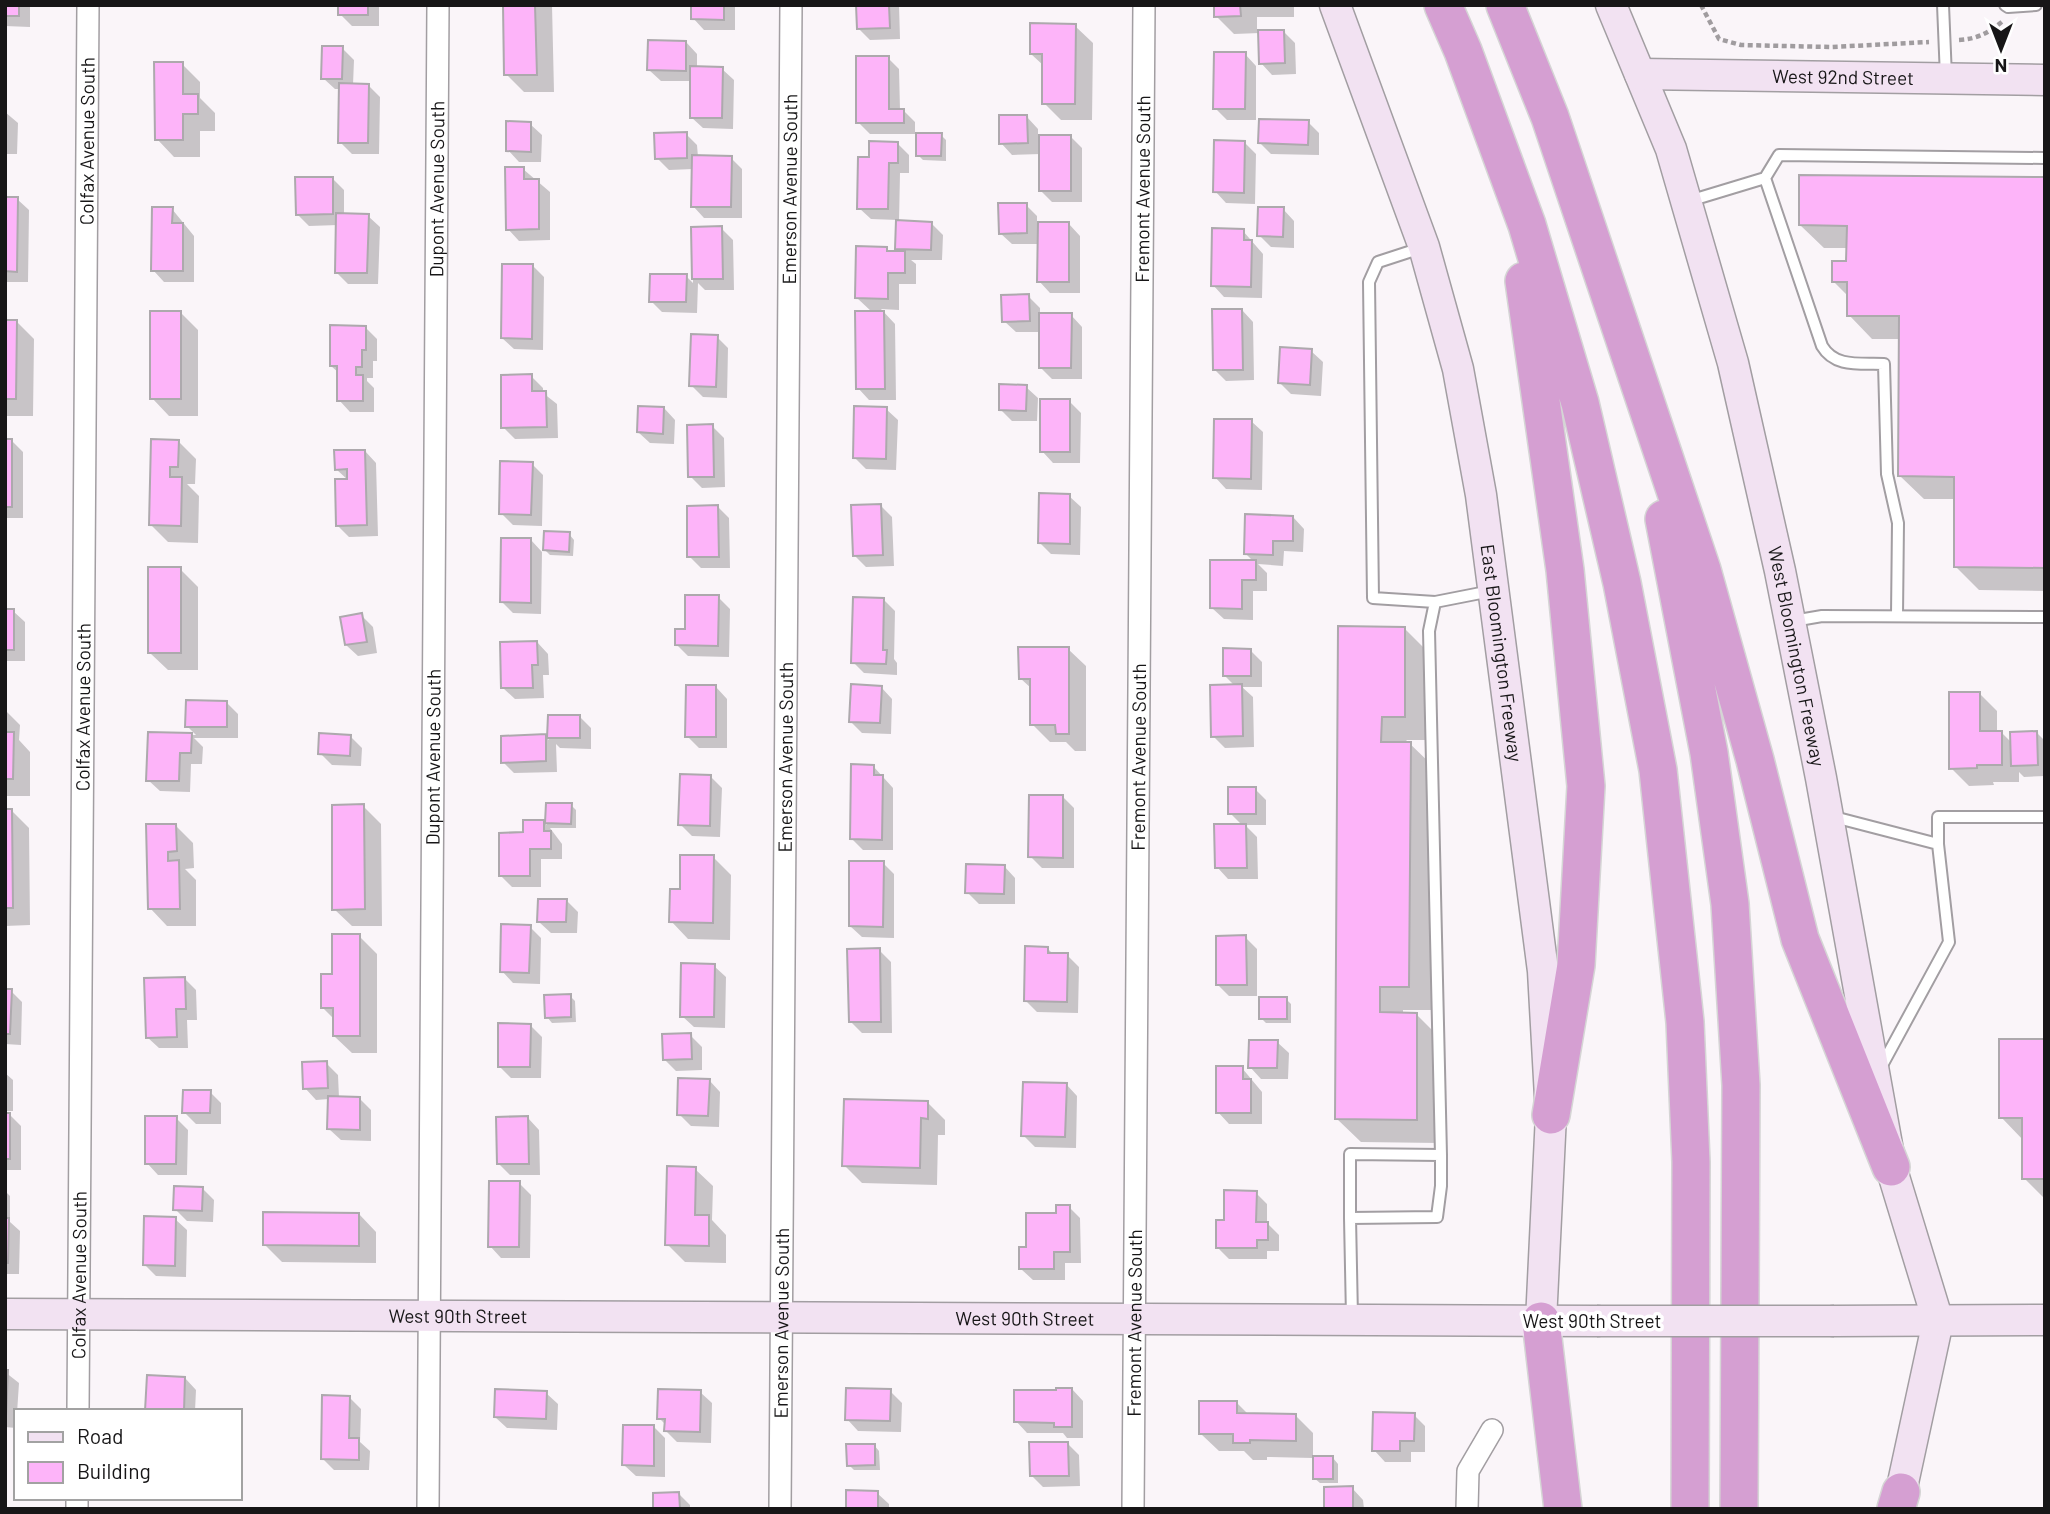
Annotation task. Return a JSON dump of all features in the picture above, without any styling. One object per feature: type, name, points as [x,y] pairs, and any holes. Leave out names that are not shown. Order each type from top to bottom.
[{"type":"highway","points":[[1443,5],[1463,51],[1527,225],[1580,403],[1622,583],[1658,770],[1685,1022],[1688,1086],[1691,1162],[1690,1509]]},
{"type":"highway","points":[[1505,5],[1550,117],[1702,570],[1755,760],[1800,939],[1891,1167]]},
{"type":"highway","points":[[1510,180],[1565,570],[1586,786],[1576,965],[1551,1115]]},
{"type":"highway","points":[[1624,336],[1671,551],[1710,753],[1730,904],[1741,1085],[1739,1509]]},
{"type":"highway","points":[[1541,1321],[1563,1509]]},
{"type":"street","name":"Colfax Avenue South","points":[[78,1409],[88,5]]},
{"type":"street","name":"Dupont Avenue South","points":[[428,1509],[438,5]]},
{"type":"street","name":"Emerson Avenue South","points":[[780,1509],[791,5]]},
{"type":"street","name":"Fremont Avenue South","points":[[1133,1509],[1144,5]]},
{"type":"street","name":"East Bloomington Freeway","points":[[1335,5],[1424,247],[1458,369],[1481,495],[1543,971],[1551,1115],[1541,1321]]},
{"type":"street","name":"West Bloomington Freeway","points":[[1611,5],[1671,149],[1733,363],[1790,621],[1891,1167],[1938,1321]]},
{"type":"street","name":"West 92nd Street","points":[[1640,74],[2045,80]]},
{"type":"street","name":"West 90th Street","points":[[5,1314],[1541,1321],[2045,1320]]},
{"type":"street","points":[[1899,1503],[1938,1321]]},
{"type":"street","points":[[1467,1509],[1468,1471],[1492,1430]]},
{"type":"lane","points":[[1943,5],[1946,77]]},
{"type":"lane","points":[[2006,11],[2036,5]]},
{"type":"lane","points":[[1686,202],[1765,178],[1779,155],[2045,159]]},
{"type":"lane","points":[[1765,178],[1822,346],[1828,356],[1837,361],[1884,365],[1887,474],[1898,523],[1897,615]]},
{"type":"lane","points":[[1424,247],[1378,262],[1369,282],[1373,598],[1435,602],[1494,590]]},
{"type":"lane","points":[[1350,1218],[1437,1217],[1441,1155],[1429,631],[1435,602]]},
{"type":"lane","points":[[1790,621],[1822,617],[1897,615],[2045,617]]},
{"type":"lane","points":[[1828,815],[1938,844]]},
{"type":"lane","points":[[1875,1077],[1949,942],[1938,844],[1938,817],[2045,817]]},
{"type":"lane","points":[[1352,1320],[1350,1154],[1441,1155]]},
{"type":"path","points":[[1702,5],[1719,39],[1741,45],[1832,47],[1970,39],[1990,32],[2006,11]]},
{"type":"building","points":[[5,5],[19,5],[19,16],[5,16]]},
{"type":"building","points":[[338,5],[368,5],[368,15],[338,15]]},
{"type":"building","points":[[503,5],[535,5],[537,75],[504,75]]},
{"type":"building","points":[[691,5],[724,5],[724,20],[691,19]]},
{"type":"building","points":[[856,5],[889,5],[890,28],[857,29]]},
{"type":"building","points":[[1214,5],[1240,5],[1241,16],[1214,17]]},
{"type":"building","points":[[1030,23],[1076,24],[1075,104],[1042,104],[1042,54],[1030,54]]},
{"type":"building","points":[[1258,30],[1284,30],[1285,63],[1259,64]]},
{"type":"building","points":[[648,40],[686,41],[686,71],[647,70]]},
{"type":"building","points":[[322,46],[343,46],[342,79],[321,79]]},
{"type":"building","points":[[1214,52],[1246,52],[1245,109],[1213,109]]},
{"type":"building","points":[[856,56],[889,56],[889,109],[904,109],[904,123],[856,123]]},
{"type":"building","points":[[154,62],[183,62],[183,94],[198,94],[198,114],[183,114],[183,140],[155,140]]},
{"type":"building","points":[[690,66],[723,67],[722,118],[690,118]]},
{"type":"building","points":[[339,83],[369,84],[368,143],[338,143]]},
{"type":"building","points":[[999,115],[1027,115],[1028,143],[999,144]]},
{"type":"building","points":[[1259,119],[1309,120],[1308,145],[1258,143]]},
{"type":"building","points":[[506,121],[531,122],[531,152],[506,151]]},
{"type":"building","points":[[687,132],[687,158],[655,159],[654,133]]},
{"type":"building","points":[[916,133],[942,133],[941,156],[916,156]]},
{"type":"building","points":[[1039,135],[1071,135],[1071,191],[1039,191]]},
{"type":"building","points":[[1214,140],[1245,141],[1244,193],[1213,192]]},
{"type":"building","points":[[869,141],[898,142],[898,163],[889,163],[888,209],[857,209],[858,157],[869,157]]},
{"type":"building","points":[[692,155],[732,156],[731,207],[691,207]]},
{"type":"building","points":[[505,167],[524,167],[524,179],[539,179],[539,229],[506,230]]},
{"type":"building","points":[[1799,175],[2045,177],[2045,568],[1954,567],[1954,477],[1898,476],[1899,316],[1847,316],[1847,282],[1832,282],[1832,261],[1846,261],[1847,226],[1799,225]]},
{"type":"building","points":[[295,177],[333,177],[333,214],[296,215]]},
{"type":"building","points":[[5,197],[18,197],[17,272],[5,271]]},
{"type":"building","points":[[998,203],[1027,203],[1027,233],[999,234]]},
{"type":"building","points":[[152,207],[173,207],[172,223],[183,223],[183,271],[151,271]]},
{"type":"building","points":[[1258,207],[1284,207],[1283,237],[1257,236]]},
{"type":"building","points":[[336,213],[369,214],[367,273],[335,273]]},
{"type":"building","points":[[896,220],[932,222],[931,250],[895,249]]},
{"type":"building","points":[[1038,222],[1069,222],[1069,282],[1037,282]]},
{"type":"building","points":[[722,226],[723,279],[692,279],[691,227]]},
{"type":"building","points":[[1212,228],[1244,229],[1244,240],[1252,240],[1251,287],[1211,286]]},
{"type":"building","points":[[856,246],[887,247],[887,251],[905,251],[905,273],[888,273],[888,299],[855,298]]},
{"type":"building","points":[[502,264],[533,264],[532,339],[501,338]]},
{"type":"building","points":[[650,274],[687,274],[686,302],[649,302]]},
{"type":"building","points":[[1029,294],[1030,321],[1002,322],[1001,295]]},
{"type":"building","points":[[1212,309],[1242,309],[1243,370],[1213,370]]},
{"type":"building","points":[[150,311],[181,311],[181,399],[150,399]]},
{"type":"building","points":[[855,311],[884,311],[885,389],[856,389]]},
{"type":"building","points":[[1039,313],[1072,313],[1071,368],[1039,368]]},
{"type":"building","points":[[5,320],[17,320],[16,399],[5,399]]},
{"type":"building","points":[[330,325],[366,326],[366,350],[362,350],[362,367],[356,367],[356,375],[363,375],[363,401],[337,401],[337,366],[330,366]]},
{"type":"building","points":[[691,334],[718,335],[716,387],[689,386]]},
{"type":"building","points":[[1280,347],[1312,349],[1310,385],[1278,383]]},
{"type":"building","points":[[532,374],[532,391],[546,391],[547,427],[501,428],[501,375]]},
{"type":"building","points":[[999,384],[1027,385],[1026,411],[999,410]]},
{"type":"building","points":[[1040,399],[1070,399],[1070,452],[1040,452]]},
{"type":"building","points":[[638,406],[664,407],[663,434],[637,432]]},
{"type":"building","points":[[854,406],[887,407],[886,459],[853,458]]},
{"type":"building","points":[[1214,419],[1252,419],[1251,479],[1213,478]]},
{"type":"building","points":[[713,424],[714,477],[688,477],[687,425]]},
{"type":"building","points":[[5,439],[12,439],[12,507],[5,507]]},
{"type":"building","points":[[151,439],[179,440],[178,467],[170,467],[170,477],[182,477],[181,526],[149,525]]},
{"type":"building","points":[[334,450],[365,450],[367,525],[336,526],[335,479],[347,479],[347,469],[335,470]]},
{"type":"building","points":[[500,461],[533,462],[531,515],[499,514]]},
{"type":"building","points":[[1039,493],[1070,494],[1070,544],[1038,543]]},
{"type":"building","points":[[881,504],[883,555],[853,556],[851,505]]},
{"type":"building","points":[[718,505],[719,557],[687,557],[687,506]]},
{"type":"building","points":[[1245,514],[1293,516],[1293,541],[1273,541],[1273,555],[1244,554]]},
{"type":"building","points":[[544,531],[570,532],[569,552],[543,550]]},
{"type":"building","points":[[501,538],[531,538],[531,603],[500,602]]},
{"type":"building","points":[[1210,560],[1256,560],[1256,580],[1242,580],[1242,609],[1210,608]]},
{"type":"building","points":[[148,567],[181,567],[181,653],[148,653]]},
{"type":"building","points":[[685,595],[719,595],[718,646],[675,645],[675,629],[685,629]]},
{"type":"building","points":[[853,597],[884,598],[883,650],[887,650],[886,664],[851,663]]},
{"type":"building","points":[[5,609],[14,609],[14,650],[5,650]]},
{"type":"building","points":[[362,613],[367,642],[345,645],[340,617]]},
{"type":"building","points":[[1338,626],[1405,627],[1405,717],[1382,717],[1381,742],[1411,742],[1409,987],[1380,987],[1380,1012],[1417,1013],[1417,1120],[1335,1119]]},
{"type":"building","points":[[537,641],[538,665],[532,665],[533,688],[501,688],[500,642]]},
{"type":"building","points":[[1018,647],[1069,647],[1069,734],[1056,734],[1055,725],[1030,725],[1030,679],[1019,679]]},
{"type":"building","points":[[1223,648],[1251,649],[1251,676],[1223,676]]},
{"type":"building","points":[[851,684],[882,686],[880,723],[849,722]]},
{"type":"building","points":[[1242,684],[1243,736],[1211,737],[1210,685]]},
{"type":"building","points":[[686,685],[716,685],[716,737],[685,737]]},
{"type":"building","points":[[1949,692],[1980,692],[1980,731],[2002,731],[2002,765],[1949,769]]},
{"type":"building","points":[[186,700],[227,701],[227,727],[185,727]]},
{"type":"building","points":[[548,715],[580,715],[580,738],[547,738]]},
{"type":"building","points":[[2037,731],[2038,765],[2011,766],[2010,732]]},
{"type":"building","points":[[5,732],[14,732],[13,779],[5,779]]},
{"type":"building","points":[[148,732],[192,733],[191,753],[180,753],[179,781],[146,781]]},
{"type":"building","points":[[319,733],[351,735],[350,756],[318,754]]},
{"type":"building","points":[[546,734],[546,761],[501,763],[501,736]]},
{"type":"building","points":[[851,764],[874,765],[874,775],[883,775],[882,840],[850,839]]},
{"type":"building","points":[[680,774],[711,775],[710,826],[678,825]]},
{"type":"building","points":[[1228,787],[1256,787],[1256,814],[1228,814]]},
{"type":"building","points":[[1029,795],[1063,795],[1063,858],[1028,857]]},
{"type":"building","points":[[546,803],[572,803],[571,824],[545,823]]},
{"type":"building","points":[[364,804],[365,909],[332,910],[332,805]]},
{"type":"building","points":[[5,809],[12,809],[13,908],[5,908]]},
{"type":"building","points":[[523,820],[544,820],[544,831],[551,831],[551,849],[530,849],[530,876],[499,876],[499,833],[523,832]]},
{"type":"building","points":[[146,824],[176,824],[177,851],[168,852],[168,861],[179,860],[180,909],[148,909]]},
{"type":"building","points":[[1214,824],[1246,824],[1247,868],[1215,868]]},
{"type":"building","points":[[680,855],[714,855],[713,923],[669,922],[670,889],[680,889]]},
{"type":"building","points":[[849,861],[884,861],[883,927],[849,926]]},
{"type":"building","points":[[966,864],[1005,865],[1004,894],[965,893]]},
{"type":"building","points":[[538,899],[567,899],[566,922],[537,922]]},
{"type":"building","points":[[501,924],[531,925],[529,973],[500,972]]},
{"type":"building","points":[[332,934],[360,934],[360,1036],[333,1036],[333,1008],[321,1008],[321,974],[332,974]]},
{"type":"building","points":[[1246,935],[1247,985],[1216,985],[1216,936]]},
{"type":"building","points":[[1025,946],[1048,947],[1048,953],[1068,953],[1067,1002],[1024,1001]]},
{"type":"building","points":[[880,948],[881,1022],[849,1022],[847,949]]},
{"type":"building","points":[[681,963],[715,964],[714,1017],[680,1017]]},
{"type":"building","points":[[185,977],[186,1009],[176,1009],[177,1037],[146,1038],[144,978]]},
{"type":"building","points":[[5,989],[12,989],[10,1034],[5,1034]]},
{"type":"building","points":[[571,994],[571,1017],[545,1018],[544,995]]},
{"type":"building","points":[[1259,997],[1287,997],[1287,1019],[1259,1019]]},
{"type":"building","points":[[498,1023],[531,1024],[530,1067],[498,1067]]},
{"type":"building","points":[[691,1033],[692,1059],[663,1060],[662,1034]]},
{"type":"building","points":[[1999,1039],[2045,1039],[2045,1179],[2022,1179],[2022,1118],[1999,1118]]},
{"type":"building","points":[[1249,1040],[1278,1040],[1277,1068],[1248,1068]]},
{"type":"building","points":[[327,1061],[328,1088],[303,1089],[302,1062]]},
{"type":"building","points":[[1216,1066],[1243,1066],[1243,1079],[1251,1079],[1251,1113],[1216,1113]]},
{"type":"building","points":[[678,1078],[710,1079],[708,1116],[677,1115]]},
{"type":"building","points":[[1023,1082],[1067,1083],[1065,1137],[1021,1136]]},
{"type":"building","points":[[183,1090],[211,1090],[210,1113],[182,1113]]},
{"type":"building","points":[[328,1096],[360,1097],[360,1130],[327,1129]]},
{"type":"building","points":[[844,1099],[928,1101],[928,1119],[921,1118],[920,1168],[842,1166]]},
{"type":"building","points":[[5,1113],[10,1113],[10,1159],[5,1159]]},
{"type":"building","points":[[145,1116],[177,1116],[176,1164],[145,1164]]},
{"type":"building","points":[[528,1116],[529,1164],[497,1164],[496,1117]]},
{"type":"building","points":[[667,1166],[696,1167],[695,1215],[709,1215],[709,1246],[665,1245]]},
{"type":"building","points":[[489,1181],[520,1181],[519,1247],[488,1247]]},
{"type":"building","points":[[174,1186],[203,1187],[202,1211],[173,1210]]},
{"type":"building","points":[[1224,1190],[1257,1191],[1256,1222],[1268,1222],[1268,1240],[1257,1240],[1257,1248],[1216,1248],[1216,1220],[1224,1220]]},
{"type":"building","points":[[1056,1205],[1070,1205],[1070,1252],[1054,1252],[1054,1269],[1019,1269],[1019,1247],[1026,1247],[1026,1213],[1056,1213]]},
{"type":"building","points":[[263,1212],[359,1213],[359,1246],[263,1245]]},
{"type":"building","points":[[144,1216],[176,1217],[175,1266],[143,1265]]},
{"type":"building","points":[[5,1218],[9,1218],[8,1263],[5,1263]]},
{"type":"building","points":[[5,1370],[8,1370],[6,1417],[5,1417]]},
{"type":"building","points":[[147,1375],[185,1377],[184,1409],[145,1409]]},
{"type":"building","points":[[846,1388],[891,1389],[890,1421],[845,1420]]},
{"type":"building","points":[[1072,1388],[1072,1427],[1054,1427],[1054,1423],[1014,1422],[1014,1390]]},
{"type":"building","points":[[495,1389],[547,1391],[546,1419],[494,1417]]},
{"type":"building","points":[[658,1389],[701,1390],[700,1432],[664,1431],[665,1419],[657,1419]]},
{"type":"building","points":[[322,1395],[350,1396],[349,1438],[359,1438],[359,1460],[321,1459]]},
{"type":"building","points":[[1199,1401],[1237,1401],[1237,1413],[1296,1414],[1296,1441],[1250,1440],[1250,1443],[1233,1443],[1233,1434],[1199,1434]]},
{"type":"building","points":[[1373,1412],[1415,1413],[1414,1441],[1400,1441],[1400,1451],[1372,1451]]},
{"type":"building","points":[[623,1425],[654,1425],[654,1466],[622,1465]]},
{"type":"building","points":[[1029,1442],[1068,1442],[1069,1476],[1030,1476]]},
{"type":"building","points":[[846,1444],[875,1444],[875,1465],[847,1466]]},
{"type":"building","points":[[1313,1456],[1333,1456],[1333,1479],[1313,1479]]},
{"type":"building","points":[[1353,1486],[1353,1509],[1324,1509],[1324,1487]]},
{"type":"building","points":[[846,1490],[878,1491],[878,1509],[846,1509]]},
{"type":"building","points":[[679,1492],[680,1509],[653,1509],[653,1493]]}]
